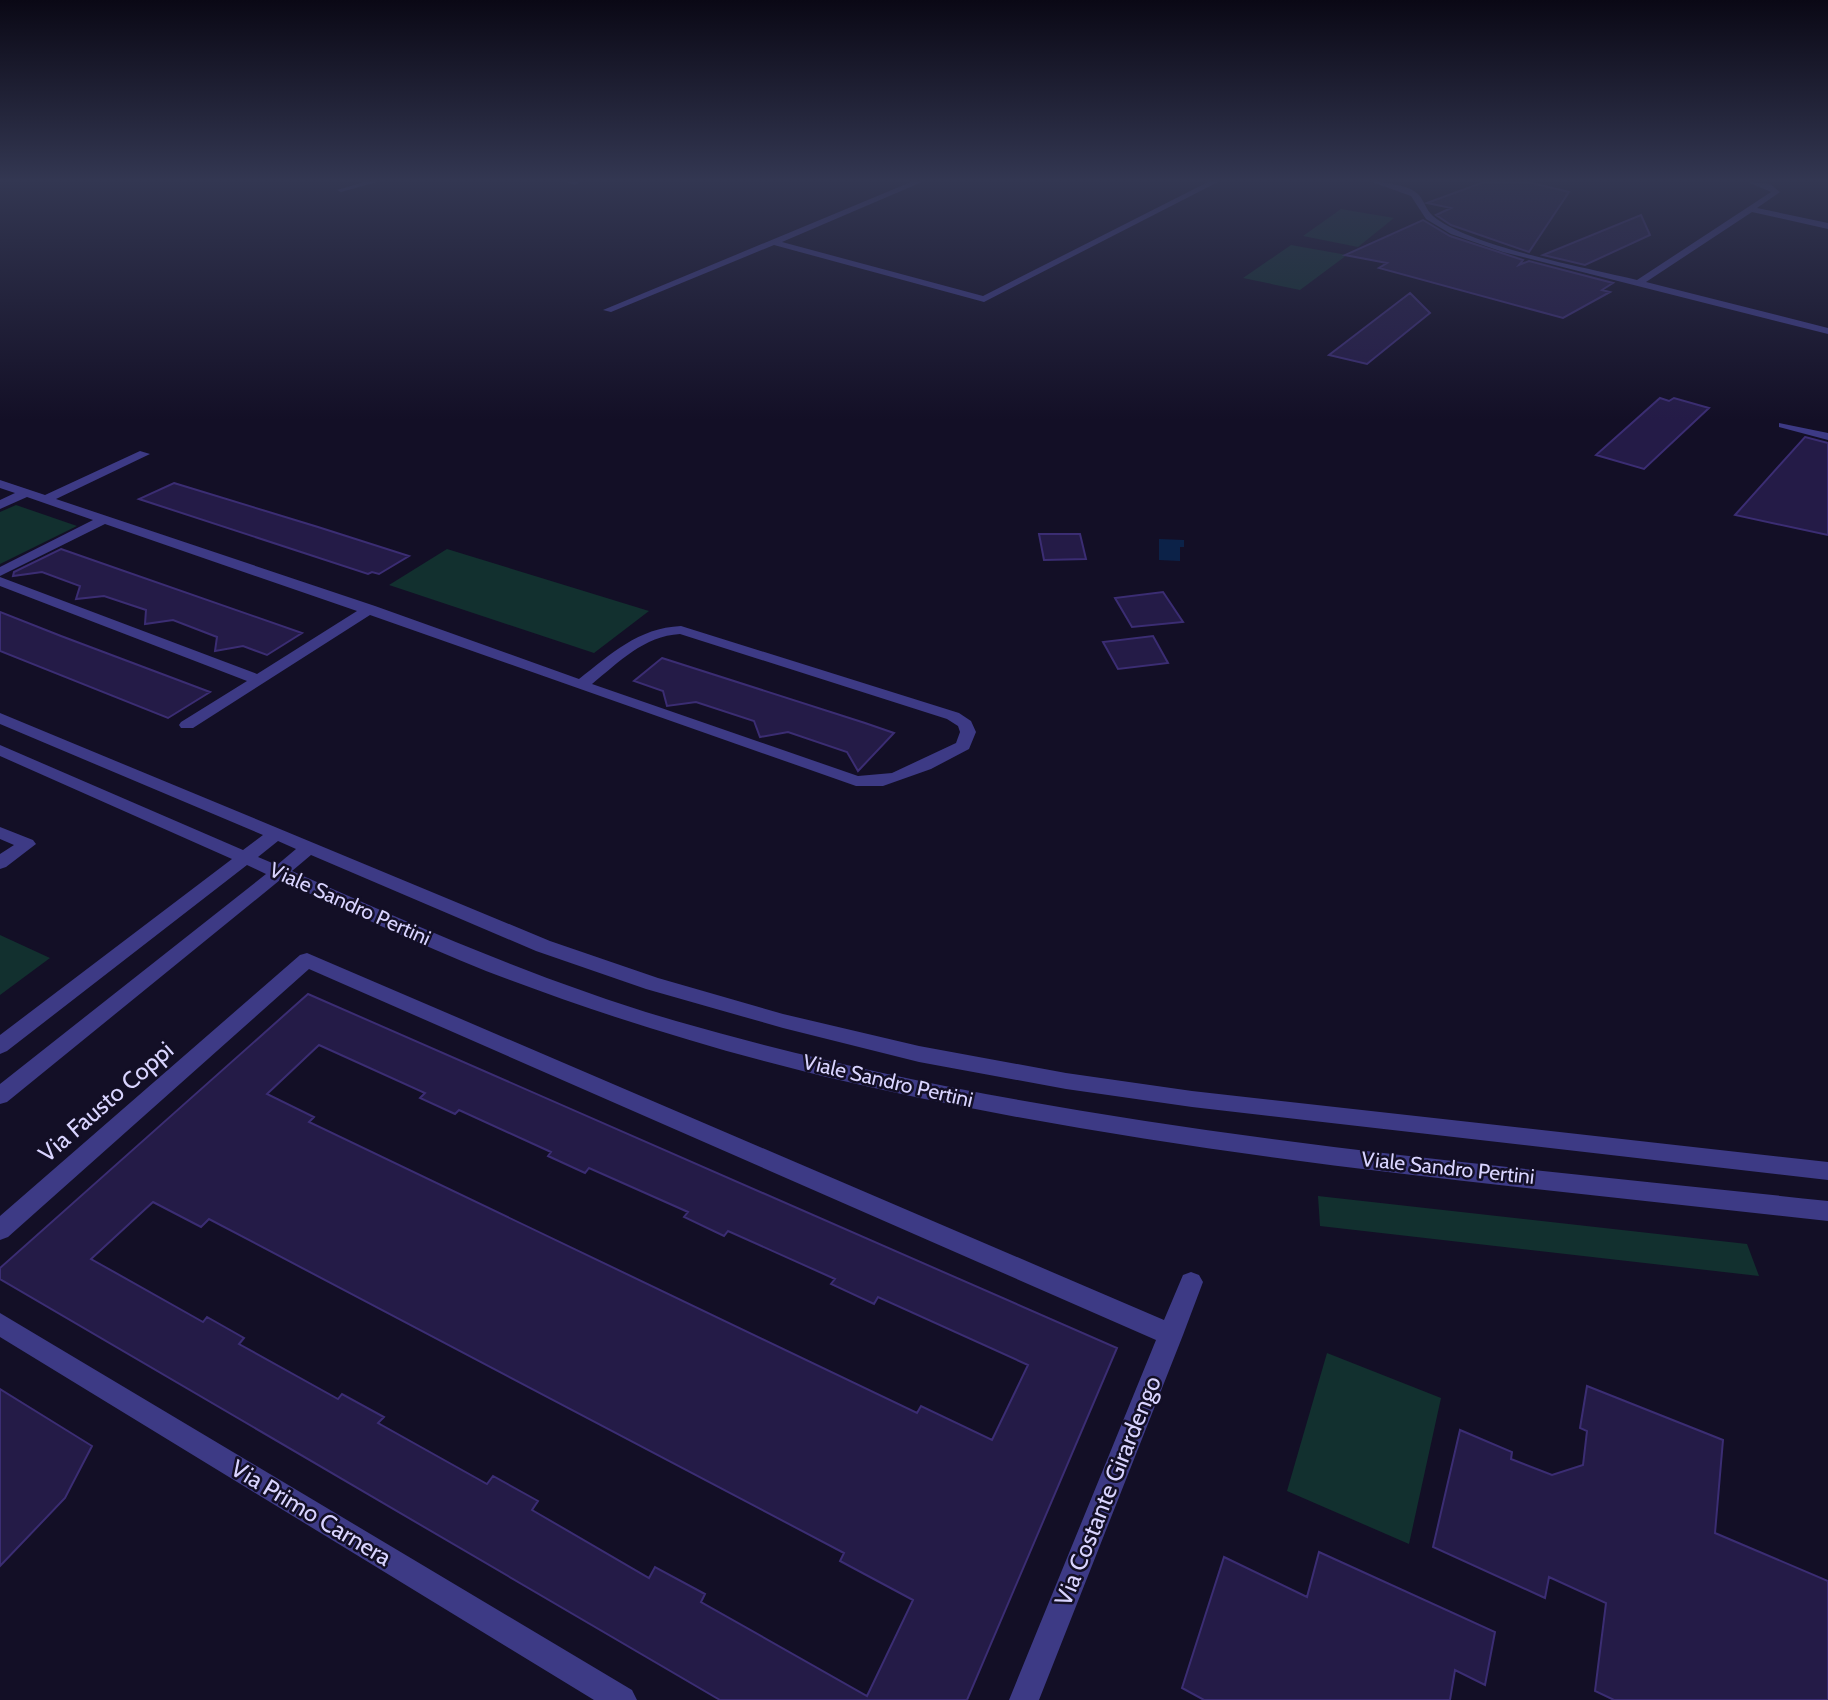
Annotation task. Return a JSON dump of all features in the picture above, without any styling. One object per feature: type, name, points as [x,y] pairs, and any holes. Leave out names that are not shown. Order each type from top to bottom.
[{"type":"street","points":[[608,310],[726,261]]},
{"type":"street","points":[[845,261],[984,299],[1058,261]]},
{"type":"street","points":[[1553,261],[1828,331]]},
{"type":"street","points":[[1640,282],[1671,261]]},
{"type":"street","points":[[1783,425],[1828,437]]},
{"type":"street","points":[[46,499],[144,454]]},
{"type":"street","points":[[0,484],[370,609],[581,685],[868,783],[894,779],[955,751],[963,746],[968,732],[965,724],[953,716],[681,630],[660,631],[643,638],[581,685]]},
{"type":"street","points":[[0,505],[26,493]]},
{"type":"street","points":[[0,572],[104,519]]},
{"type":"street","points":[[0,581],[259,680]]},
{"type":"street","points":[[187,725],[370,609]]},
{"type":"street","name":"Viale Sandro Pertini","points":[[0,718],[543,946],[641,979],[783,1021],[919,1054],[1066,1081],[1192,1099],[1828,1171]]},
{"type":"street","name":"Viale Sandro Pertini","points":[[0,750],[485,963],[582,999],[684,1031],[830,1069],[971,1100],[1107,1124],[1324,1154],[1828,1210]]},
{"type":"street","points":[[0,833],[27,844],[0,863]]},
{"type":"street","points":[[0,1046],[276,834]]},
{"type":"street","points":[[0,1097],[309,848]]},
{"type":"street","name":"Via Fausto Coppi","points":[[0,1230],[307,960],[1171,1335]]},
{"type":"street","name":"Via Costante Girardengo","points":[[1024,1700],[1191,1282]]},
{"type":"street","name":"Via Primo Carnera","points":[[0,1324],[622,1700]]},
{"type":"green space","points":[[1267,261],[1338,261],[1300,290],[1243,278]]},
{"type":"green space","points":[[16,505],[77,526],[0,564],[0,512]]},
{"type":"green space","points":[[447,549],[649,611],[594,653],[389,585]]},
{"type":"green space","points":[[0,935],[50,958],[0,995]]},
{"type":"green space","points":[[1318,1196],[1747,1244],[1759,1276],[1320,1226]]},
{"type":"green space","points":[[1327,1353],[1441,1398],[1409,1544],[1287,1491]]},
{"type":"water","points":[[1159,539],[1184,540],[1184,547],[1180,547],[1180,561],[1159,560]]},
{"type":"building","points":[[1378,261],[1522,261],[1519,265],[1530,261],[1613,283],[1602,290],[1610,292],[1563,318],[1379,268],[1387,263]]},
{"type":"building","points":[[1570,261],[1593,261],[1585,265]]},
{"type":"building","points":[[1410,293],[1430,313],[1367,364],[1329,355]]},
{"type":"building","points":[[1660,398],[1669,401],[1674,398],[1709,408],[1644,469],[1596,455]]},
{"type":"building","points":[[1805,437],[1828,443],[1828,535],[1735,515]]},
{"type":"building","points":[[174,483],[409,556],[379,574],[368,574],[139,499]]},
{"type":"building","points":[[1039,534],[1080,534],[1086,559],[1044,560]]},
{"type":"building","points":[[61,549],[302,633],[267,655],[243,646],[215,651],[217,637],[173,620],[145,624],[146,610],[104,596],[76,599],[80,586],[42,572],[13,576],[14,572]]},
{"type":"building","points":[[1163,592],[1183,622],[1132,627],[1115,598]]},
{"type":"building","points":[[0,612],[210,692],[168,718],[0,651]]},
{"type":"building","points":[[1153,636],[1168,663],[1118,669],[1103,642]]},
{"type":"building","points":[[662,658],[894,733],[858,771],[847,752],[788,732],[760,737],[754,721],[696,702],[667,706],[663,691],[634,681]]},
{"type":"building","points":[[308,994],[1117,1348],[967,1700],[720,1700],[0,1279],[0,1268]],"holes":[[[319,1045],[425,1093],[420,1098],[455,1114],[459,1110],[551,1152],[548,1156],[585,1173],[589,1168],[688,1212],[684,1217],[724,1236],[728,1231],[835,1279],[831,1284],[874,1304],[878,1297],[1028,1365],[992,1440],[921,1406],[917,1413],[309,1122],[314,1117],[267,1094]],[[153,1202],[201,1227],[209,1219],[844,1553],[840,1561],[913,1600],[867,1696],[701,1602],[705,1594],[655,1567],[649,1578],[532,1510],[538,1501],[493,1476],[487,1484],[378,1423],[384,1417],[342,1394],[338,1399],[239,1344],[244,1338],[207,1317],[203,1322],[91,1259]]]},
{"type":"building","points":[[1587,1386],[1723,1440],[1715,1533],[1828,1581],[1828,1700],[1614,1700],[1595,1691],[1606,1603],[1549,1577],[1545,1598],[1433,1547],[1460,1430],[1512,1452],[1511,1459],[1552,1475],[1583,1465],[1587,1431],[1580,1428]]},
{"type":"building","points":[[0,1389],[92,1446],[65,1498],[0,1566]]},
{"type":"building","points":[[1319,1552],[1495,1632],[1485,1685],[1455,1670],[1450,1700],[1204,1700],[1182,1688],[1224,1557],[1307,1597]]}]
